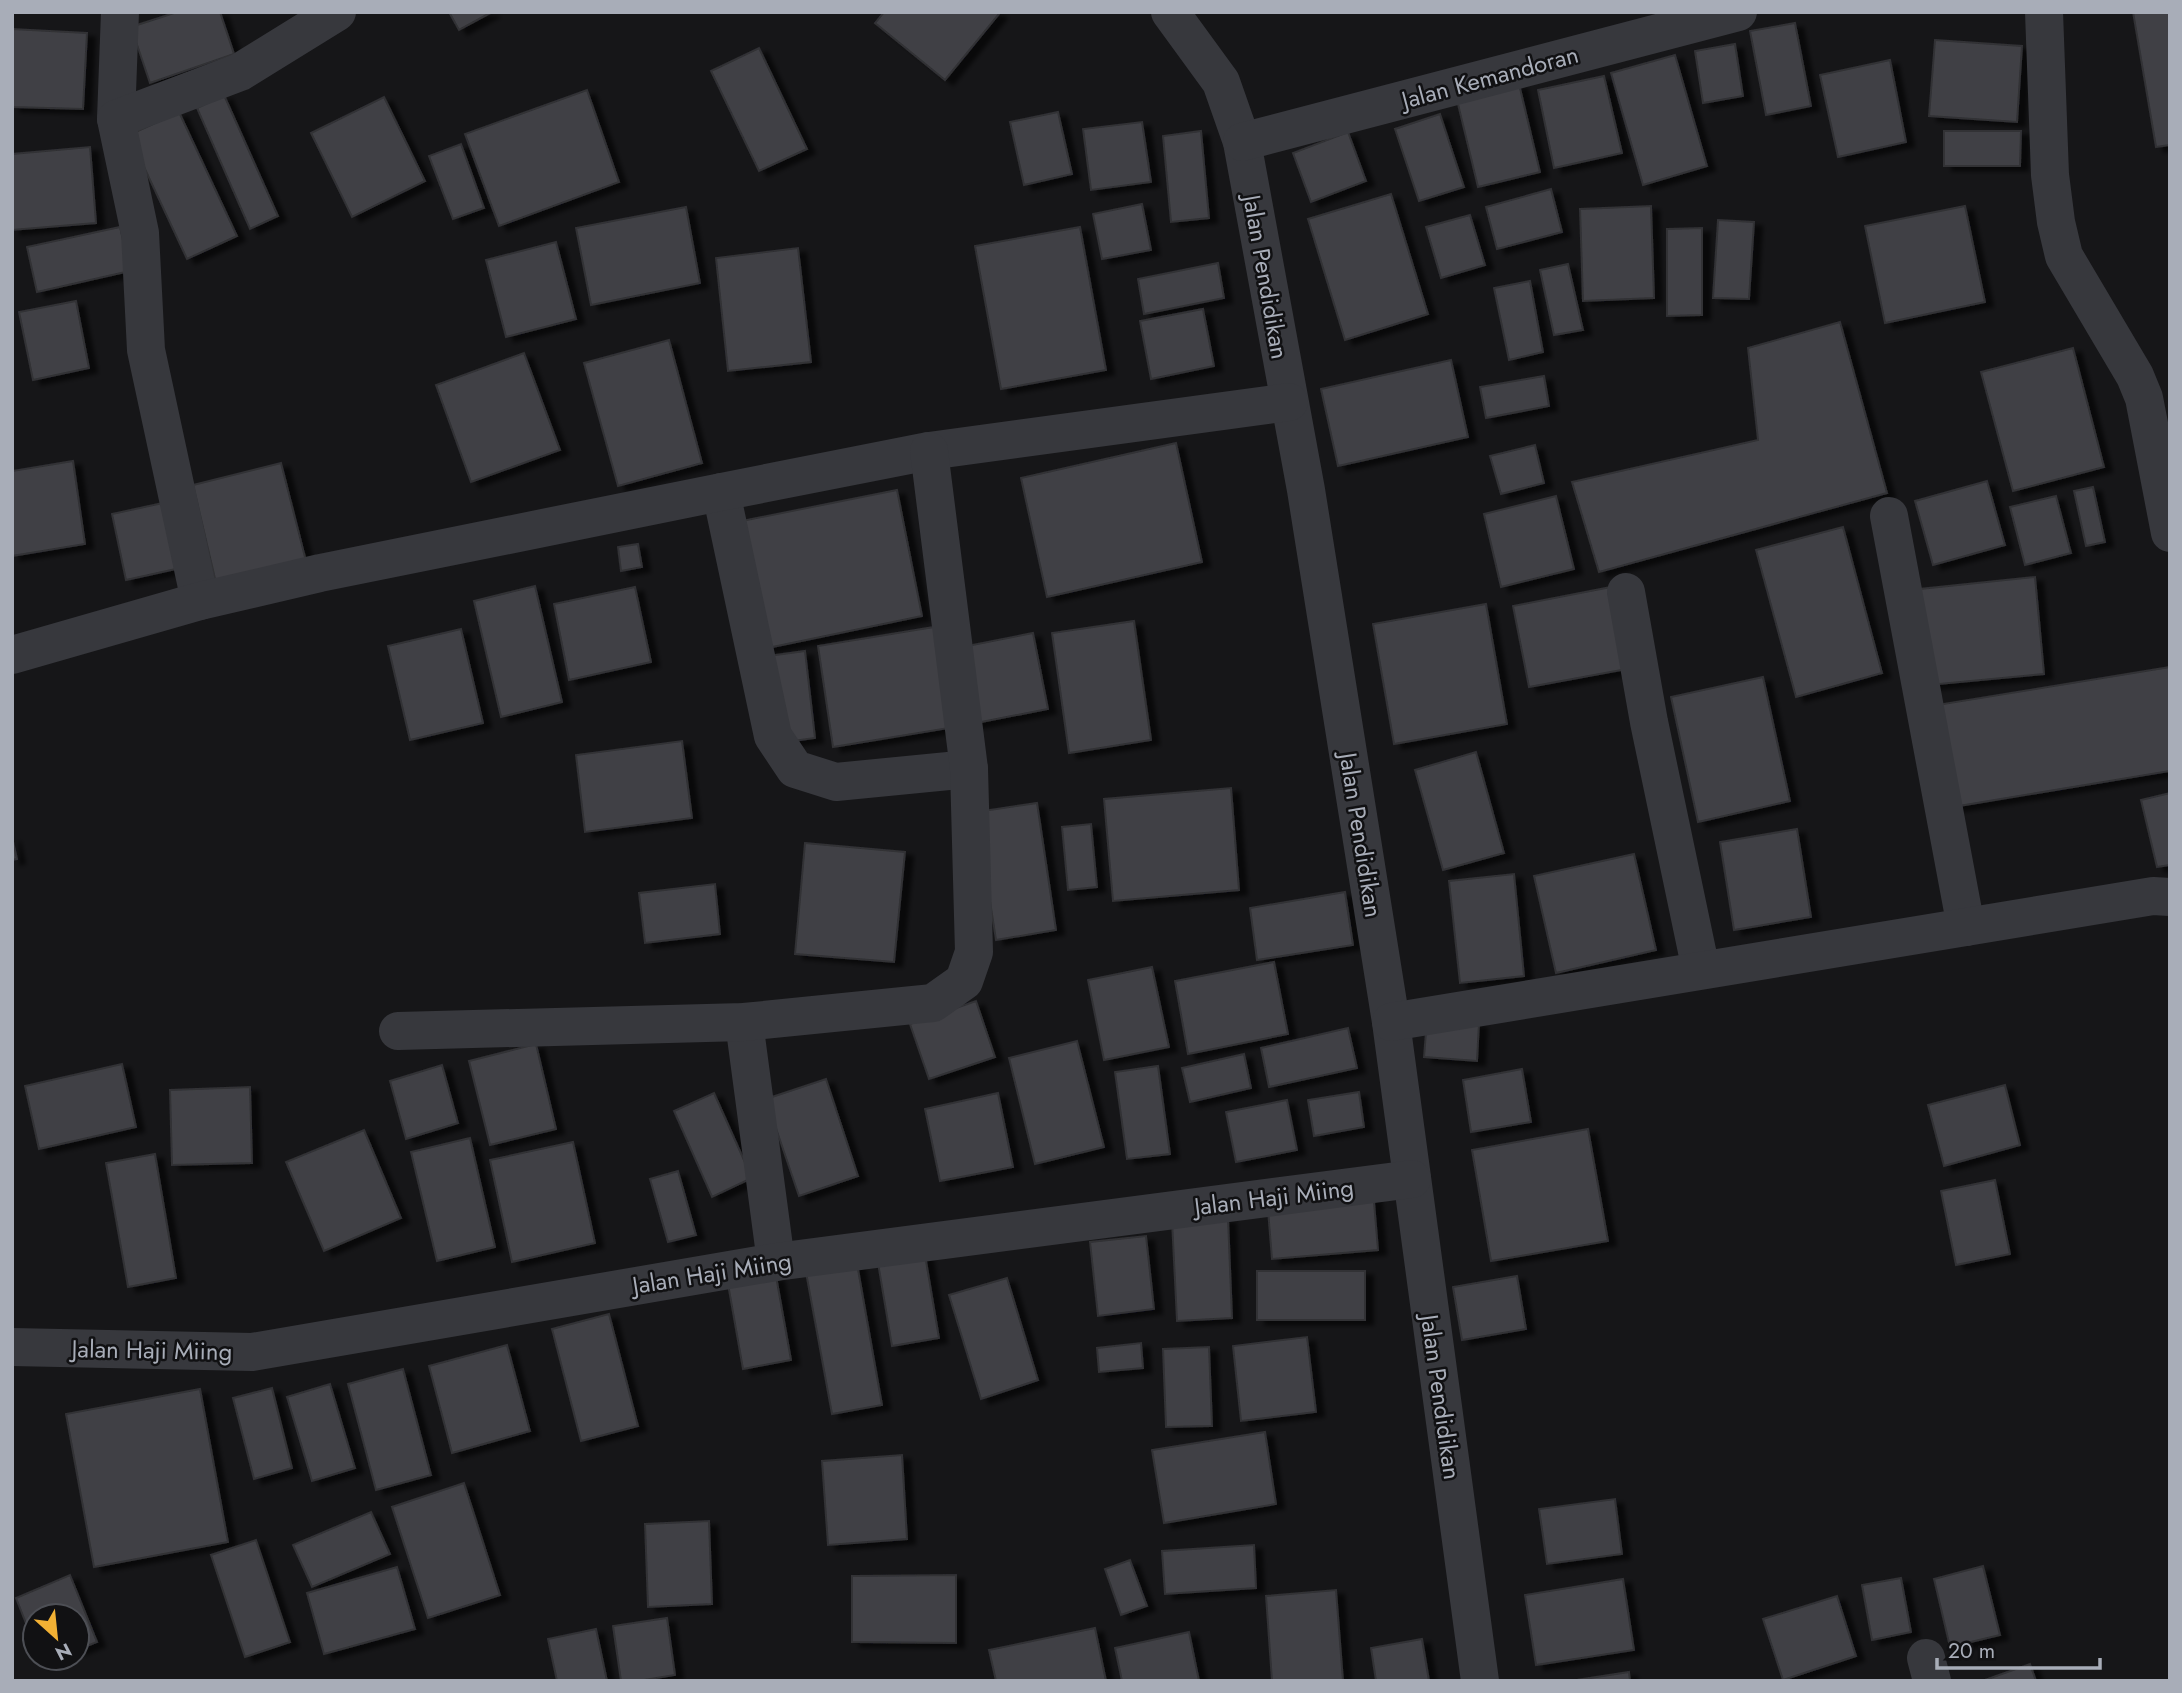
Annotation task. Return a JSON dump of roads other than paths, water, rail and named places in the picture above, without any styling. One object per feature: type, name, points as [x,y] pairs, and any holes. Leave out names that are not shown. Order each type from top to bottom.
[{"type":"street","points":[[120,12],[116,119],[140,233],[146,349],[200,601]]},
{"type":"street","points":[[116,119],[240,72],[337,12]]},
{"type":"street","name":"Jalan Pendidikan","points":[[1170,12],[1221,82],[1242,142],[1306,490],[1391,1022],[1480,1681]]},
{"type":"street","name":"Jalan Kemandoran","points":[[1242,142],[1738,12]]},
{"type":"street","points":[[2044,12],[2050,174],[2058,233],[2064,256],[2135,376],[2144,398],[2170,533]]},
{"type":"street","points":[[12,655],[200,601],[388,559],[721,492],[929,451],[1289,402]]},
{"type":"street","points":[[398,1031],[744,1022],[933,1003],[964,981],[974,952],[969,769],[929,451]]},
{"type":"street","points":[[721,492],[773,736],[795,769],[836,782],[969,769]]},
{"type":"street","points":[[1889,516],[1966,927]]},
{"type":"street","points":[[1626,592],[1649,722],[1701,970]]},
{"type":"street","points":[[1391,1022],[2153,896],[2170,897]]},
{"type":"street","points":[[744,1022],[776,1262]]},
{"type":"street","name":"Jalan Haji Miing","points":[[12,1347],[252,1352],[776,1262],[1412,1179]]}]
